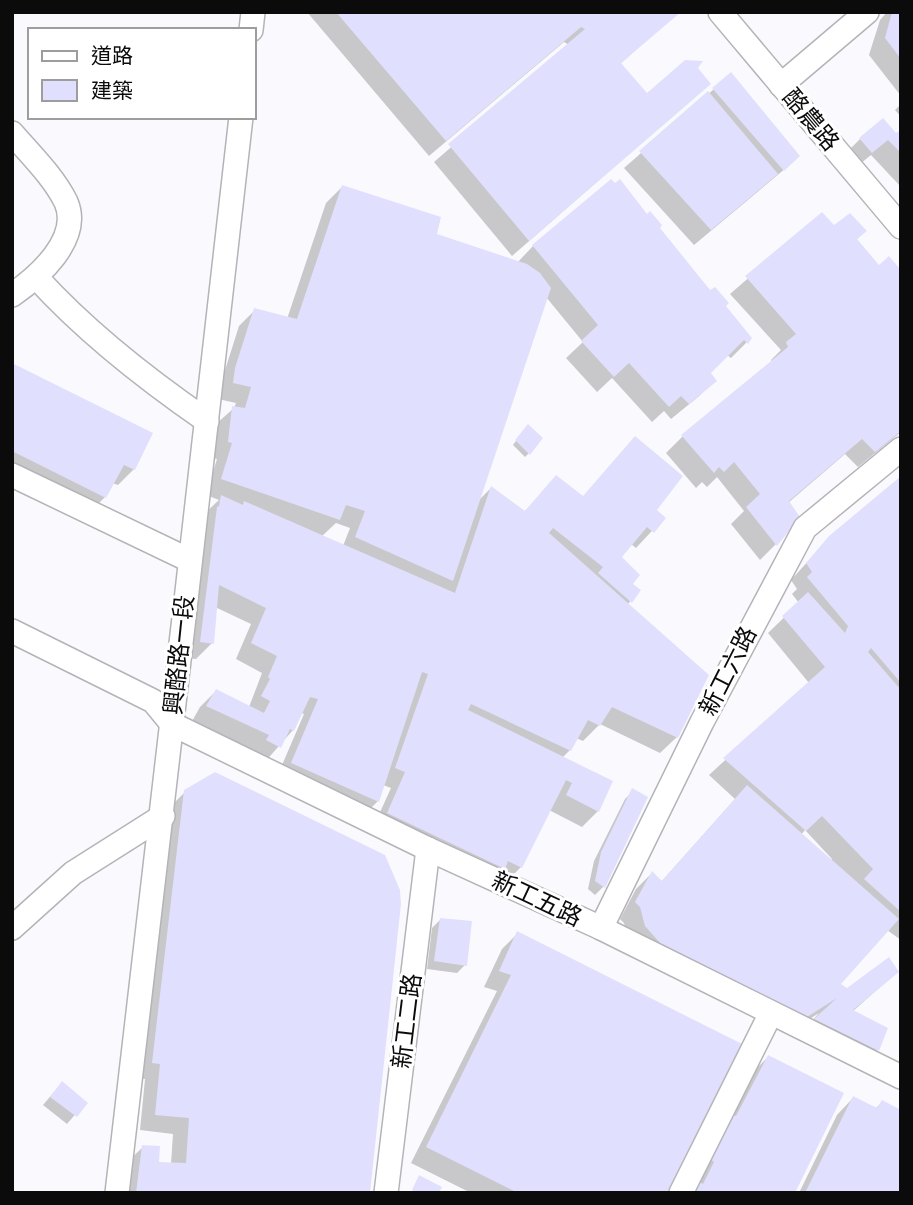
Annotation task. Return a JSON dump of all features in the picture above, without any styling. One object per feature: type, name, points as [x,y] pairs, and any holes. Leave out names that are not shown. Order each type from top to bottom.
[{"type":"street","name":"酪農路","points":[[720,12],[901,227]]},
{"type":"street","points":[[782,85],[867,12]]},
{"type":"street","name":"興酪路一段","points":[[117,1193],[163,816],[189,560],[242,119]]},
{"type":"street","points":[[12,133],[55,183],[67,205],[69,219],[62,246],[37,278],[12,295]]},
{"type":"street","points":[[37,278],[149,381],[207,421]]},
{"type":"street","name":"新工六路","points":[[601,928],[708,710],[805,528],[901,449]]},
{"type":"street","points":[[12,475],[189,560]]},
{"type":"street","points":[[12,631],[153,701],[172,724]]},
{"type":"street","name":"新工五路","points":[[172,724],[428,849],[601,928],[901,1077]]},
{"type":"street","points":[[12,928],[74,873],[163,816]]},
{"type":"street","name":"新工二路","points":[[386,1193],[428,849]]},
{"type":"street","points":[[681,1193],[771,1013]]},
{"type":"building","points":[[336,12],[681,12],[621,63],[647,93],[685,60],[703,61],[698,68],[711,84],[529,241],[448,144],[585,29],[581,27],[446,141]]},
{"type":"building","points":[[892,12],[901,12],[901,59],[885,38]]},
{"type":"building","points":[[731,72],[800,156],[784,171],[712,88]]},
{"type":"building","points":[[708,91],[778,174],[711,230],[639,151]]},
{"type":"building","points":[[883,118],[896,133],[901,130],[901,153],[888,140],[872,153],[859,138]]},
{"type":"building","points":[[611,179],[615,183],[620,179],[647,214],[650,211],[662,225],[660,228],[710,290],[715,287],[729,303],[726,306],[752,338],[748,344],[744,340],[711,373],[717,381],[689,404],[681,396],[669,407],[629,363],[614,377],[581,341],[598,325],[532,245]]},
{"type":"building","points":[[342,185],[441,217],[437,234],[527,264],[540,273],[551,288],[453,581],[355,537],[365,511],[346,505],[340,520],[221,479],[232,443],[228,442],[232,406],[245,408],[251,387],[233,383],[235,368],[254,308],[297,319]]},
{"type":"building","points":[[822,212],[834,225],[850,213],[867,231],[857,239],[879,265],[889,256],[901,270],[901,431],[875,452],[862,439],[789,501],[800,517],[777,546],[746,507],[760,494],[734,462],[724,472],[719,467],[714,473],[681,435],[788,347],[786,342],[796,334],[745,276]]},
{"type":"building","points":[[12,363],[153,433],[135,470],[124,465],[106,498],[12,451]]},
{"type":"building","points":[[528,424],[543,438],[530,455],[515,440]]},
{"type":"building","points":[[635,436],[683,476],[657,510],[666,518],[654,533],[647,527],[622,557],[640,575],[633,584],[641,590],[632,603],[598,573],[603,567],[553,528],[549,533],[709,675],[678,738],[612,707],[600,726],[588,720],[571,751],[471,704],[468,710],[613,781],[599,812],[566,795],[572,783],[566,780],[522,868],[508,861],[505,869],[387,813],[405,772],[395,768],[428,674],[422,672],[379,802],[291,763],[318,699],[310,697],[294,731],[290,729],[281,748],[266,740],[269,735],[206,706],[216,689],[264,713],[270,701],[261,696],[277,656],[251,643],[266,608],[219,585],[214,644],[200,642],[217,507],[221,495],[243,505],[244,501],[455,593],[491,486],[525,511],[556,475],[583,496]]},
{"type":"building","points":[[901,476],[901,683],[871,648],[868,652],[901,690],[901,912],[864,879],[873,869],[822,816],[806,831],[723,758],[825,667],[782,616],[808,592],[845,633],[848,626],[807,577],[812,572],[806,563],[829,536]]},
{"type":"building","points":[[215,772],[385,855],[400,890],[401,904],[370,1193],[136,1193],[142,1145],[160,1146],[159,1162],[186,1163],[189,1118],[155,1115],[160,1064],[152,1063],[184,790]]},
{"type":"building","points":[[747,785],[899,919],[841,984],[847,988],[889,957],[899,972],[853,1010],[888,1028],[879,1051],[814,1019],[837,998],[807,1017],[661,944],[645,926],[640,907],[635,902],[652,871],[662,881]]},
{"type":"building","points":[[632,788],[648,797],[605,888],[595,881],[601,852]]},
{"type":"building","points":[[440,918],[472,921],[467,966],[434,961]]},
{"type":"building","points":[[517,931],[750,1048],[685,1193],[518,1193],[426,1147],[511,975],[499,971]]},
{"type":"building","points":[[768,1055],[844,1093],[795,1193],[689,1193],[695,1180],[703,1184],[714,1162],[706,1156],[727,1113],[736,1116]]},
{"type":"building","points":[[62,1081],[88,1103],[77,1117],[50,1097]]},
{"type":"building","points":[[853,1096],[877,1108],[882,1100],[901,1110],[901,1193],[805,1193]]},
{"type":"building","points":[[419,1175],[442,1187],[439,1193],[417,1193],[412,1190]]}]
